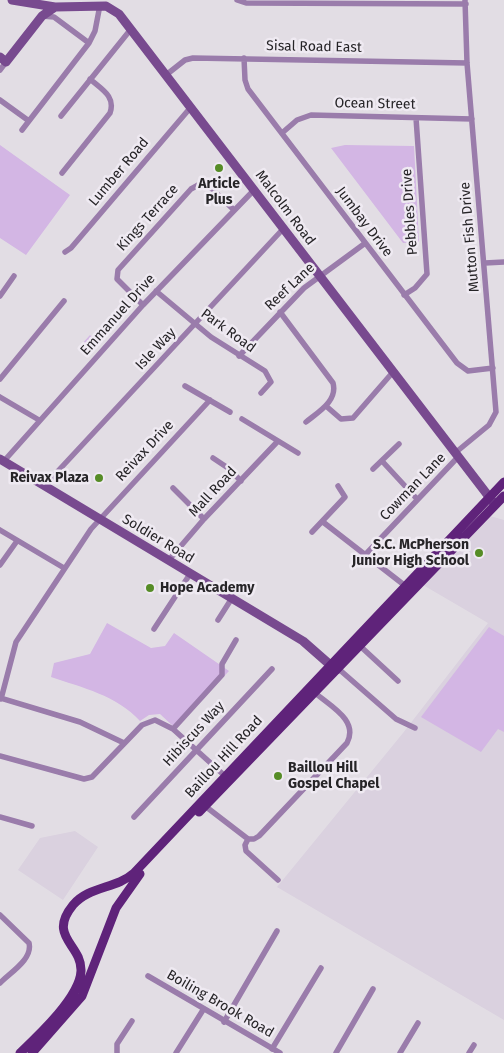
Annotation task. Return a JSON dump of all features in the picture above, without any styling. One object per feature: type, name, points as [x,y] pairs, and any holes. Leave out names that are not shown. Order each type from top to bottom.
[{"type":"main road","name":"Baillou Hill Road","points":[[80,965],[64,935],[63,926],[74,904],[84,896],[113,885],[134,873],[225,776],[336,666],[492,502],[504,482]]},
{"type":"main road","name":"Baillou Hill Road","points":[[492,502],[504,496]]},
{"type":"main road","name":"Baillou Hill Road","points":[[32,1053],[79,1000],[95,966],[114,913],[124,895],[144,871],[314,692],[336,666],[359,645],[408,589]]},
{"type":"main road","points":[[113,885],[124,895]]},
{"type":"main road","points":[[20,1053],[47,1025],[76,989],[81,972],[80,965],[95,966]]},
{"type":"street","points":[[12,0],[55,7],[96,4],[95,31],[89,43],[22,130]]},
{"type":"street","points":[[238,0],[246,3],[465,2]]},
{"type":"street","name":"Mutton Fish Drive","points":[[456,455],[479,435],[494,417],[496,402],[467,63],[465,2]]},
{"type":"street","name":"Malcolm Road","points":[[96,4],[113,8],[131,29],[492,502]]},
{"type":"street","points":[[0,70],[3,59],[42,16],[55,7]]},
{"type":"street","points":[[42,16],[54,17],[89,43]]},
{"type":"street","points":[[61,116],[131,29]]},
{"type":"street","name":"Sisal Road East","points":[[166,75],[185,60],[193,58],[467,63]]},
{"type":"street","name":"Jumbay Drive","points":[[244,58],[244,80],[248,89],[364,244],[462,368],[474,371],[492,368]]},
{"type":"street","points":[[62,172],[110,113],[112,107],[109,96],[90,79]]},
{"type":"street","points":[[0,100],[29,122]]},
{"type":"street","name":"Lumber Road","points":[[65,252],[191,107]]},
{"type":"street","name":"Ocean Street","points":[[282,133],[297,120],[311,115],[472,118]]},
{"type":"street","name":"Pebbles Drive","points":[[404,295],[415,288],[427,274],[416,118]]},
{"type":"street","name":"Kings Terrace","points":[[143,305],[117,279],[118,270],[190,189],[200,184],[210,187],[234,210]]},
{"type":"street","name":"Emmanuel Drive","points":[[2,460],[156,291],[254,190]]},
{"type":"street","name":"Isle Way","points":[[45,485],[283,228]]},
{"type":"street","name":"Reef Lane","points":[[239,356],[280,312],[319,276],[364,244]]},
{"type":"street","points":[[485,263],[504,262]]},
{"type":"street","points":[[0,296],[14,276]]},
{"type":"street","name":"Park Road","points":[[156,291],[196,324],[269,376],[271,382],[261,393]]},
{"type":"street","points":[[0,379],[64,301]]},
{"type":"street","points":[[280,312],[333,383],[333,395],[326,406],[306,422]]},
{"type":"street","points":[[326,406],[341,419],[353,418],[393,372]]},
{"type":"street","points":[[185,386],[230,412]]},
{"type":"street","points":[[0,397],[39,420]]},
{"type":"street","name":"Reivax Drive","points":[[0,698],[16,642],[98,519],[210,400]]},
{"type":"street","points":[[242,420],[298,453]]},
{"type":"street","name":"Mall Road","points":[[168,561],[204,519],[278,441]]},
{"type":"street","points":[[373,469],[399,444]]},
{"type":"street","name":"Cowman Lane","points":[[365,555],[456,455]]},
{"type":"street","points":[[213,458],[228,468],[241,481]]},
{"type":"street","name":"Soldier Road","points":[[2,460],[303,641],[336,666]]},
{"type":"street","points":[[382,461],[417,499]]},
{"type":"street","points":[[312,532],[345,497],[338,486]]},
{"type":"street","points":[[173,488],[204,519]]},
{"type":"street","points":[[323,522],[408,589]]},
{"type":"street","points":[[0,530],[64,568]]},
{"type":"street","points":[[0,565],[17,541]]},
{"type":"street","points":[[154,629],[190,574]]},
{"type":"street","points":[[218,620],[232,598]]},
{"type":"street","points":[[173,729],[222,675],[222,664],[236,640]]},
{"type":"street","points":[[359,645],[398,681]]},
{"type":"street","points":[[336,666],[396,719],[415,728]]},
{"type":"street","name":"Hibiscus Way","points":[[134,817],[272,669]]},
{"type":"street","points":[[206,806],[248,839],[254,839],[259,836],[350,736],[351,732],[348,721],[314,692]]},
{"type":"street","points":[[0,698],[80,722],[124,743]]},
{"type":"street","points":[[0,756],[84,779],[96,773],[142,725],[154,720],[173,729],[225,776]]},
{"type":"street","points":[[0,817],[32,826]]},
{"type":"street","points":[[248,839],[245,845],[246,851],[278,880]]},
{"type":"street","points":[[0,914],[29,943],[30,953],[0,983]]},
{"type":"street","points":[[224,1022],[277,931]]},
{"type":"street","points":[[272,1049],[321,968]]},
{"type":"street","name":"Boiling Brook Road","points":[[148,976],[203,1010],[280,1053]]},
{"type":"street","points":[[336,1053],[373,989]]},
{"type":"street","points":[[176,1053],[203,1010]]},
{"type":"street","points":[[117,1053],[117,1044],[132,1021]]},
{"type":"street","points":[[400,1053],[418,1023]]},
{"type":"street","points":[[469,1053],[474,1045]]},
{"type":"shaded area","points":[[0,145],[70,195],[26,255],[0,238]]},
{"type":"shaded area","points":[[345,145],[414,146],[419,242],[403,243],[331,148]]},
{"type":"shaded area","points":[[90,335],[95,340],[85,351],[80,346]]},
{"type":"shaded area","points":[[490,516],[504,520],[504,1020],[277,887],[403,733],[488,623],[423,585]]},
{"type":"shaded area","points":[[107,623],[151,648],[165,646],[174,633],[229,671],[175,728],[160,714],[149,715],[140,721],[131,712],[98,693],[51,677],[54,663],[90,654]]},
{"type":"shaded area","points":[[489,627],[504,636],[504,732],[498,729],[481,752],[421,717]]},
{"type":"shaded area","points":[[75,831],[98,847],[63,900],[18,870],[40,838]]},
{"type":"place","name":"Article Plus","points":[[219,168]]},
{"type":"place","name":"Reivax Plaza","points":[[99,478]]},
{"type":"place","name":"S.C. McPherson Junior High School","points":[[479,553]]},
{"type":"place","name":"Hope Academy","points":[[150,588]]},
{"type":"place","name":"Baillou Hill Gospel Chapel","points":[[278,776]]}]
